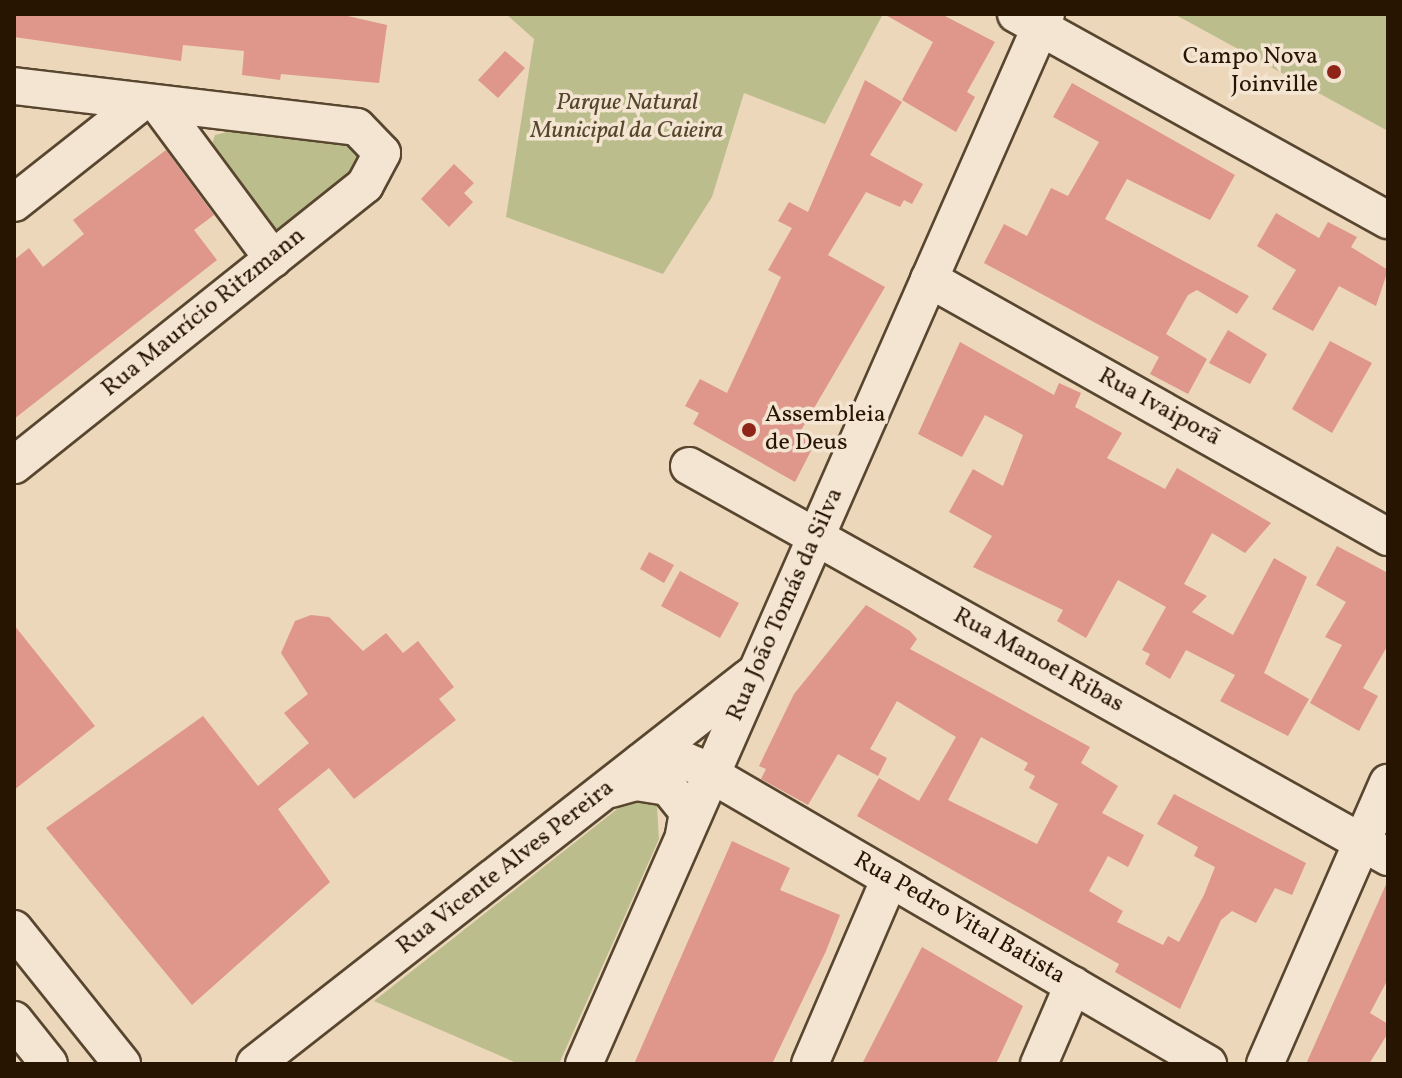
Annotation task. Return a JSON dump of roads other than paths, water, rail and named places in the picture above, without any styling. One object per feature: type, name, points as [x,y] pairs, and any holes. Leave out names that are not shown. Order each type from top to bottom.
[{"type":"street","points":[[1034,18],[1388,220]]},
{"type":"street","name":"Rua João Tomás da Silva","points":[[584,1064],[929,279],[1034,18]]},
{"type":"street","points":[[14,86],[150,103],[273,259]]},
{"type":"street","points":[[14,203],[150,103]]},
{"type":"street","name":"Rua Maurício Ritzmann","points":[[14,465],[365,185],[382,153],[357,127],[150,103]]},
{"type":"street","name":"Rua Ivaiporã","points":[[929,279],[1388,537]]},
{"type":"street","name":"Rua Manoel Ribas","points":[[689,466],[1375,850]]},
{"type":"street","name":"Rua Vicente Alves Pereira","points":[[255,1064],[756,672]]},
{"type":"street","name":"Rua Pedro Vital Batista","points":[[641,762],[679,758],[711,774],[1208,1064]]},
{"type":"street","points":[[598,795],[636,782],[668,787],[688,812],[684,835]]},
{"type":"street","points":[[1265,1064],[1375,850],[1388,783]]},
{"type":"street","points":[[810,1064],[890,878]]},
{"type":"street","points":[[14,929],[122,1064]]},
{"type":"street","points":[[1039,1064],[1073,985]]},
{"type":"street","points":[[14,1020],[49,1064]]},
{"type":"place","name":"Campo Nova Joinville","points":[[1334,72]]},
{"type":"place","name":"Assembleia de Deus","points":[[749,430]]},
{"type":"park label","name":"Parque Natural Municipal da Caieira","points":[[627,118]]}]
